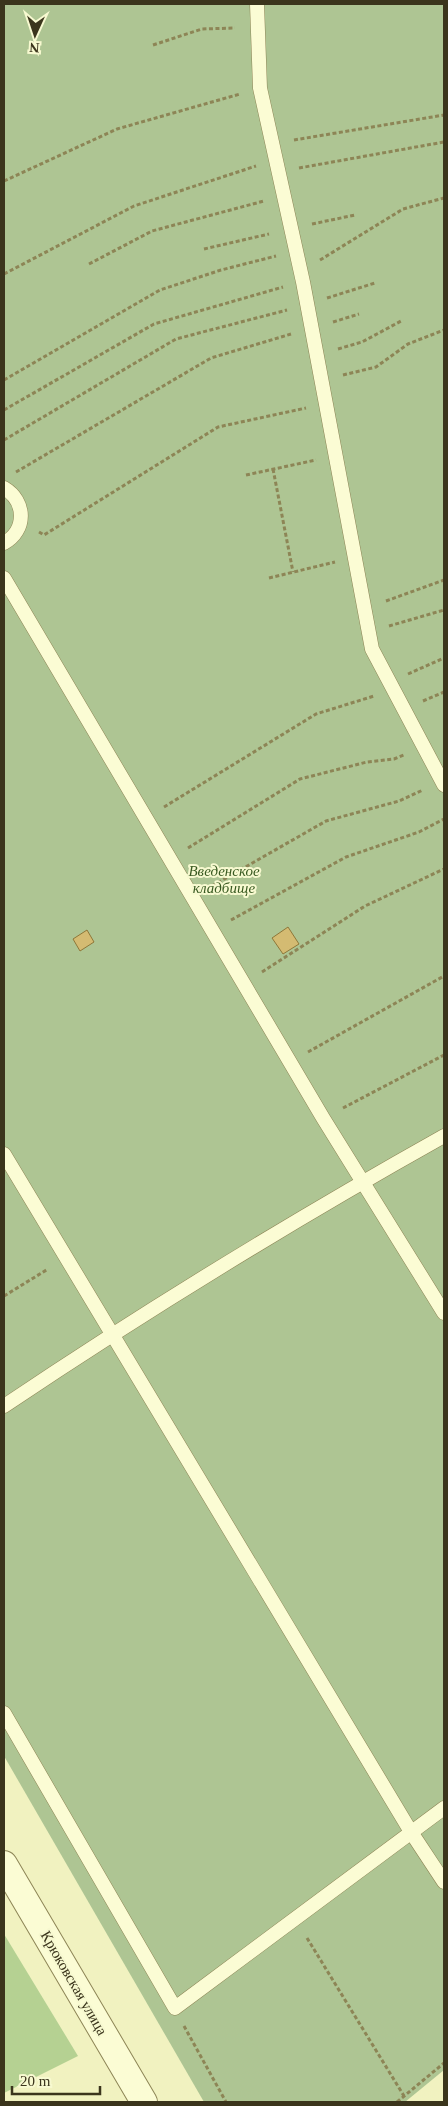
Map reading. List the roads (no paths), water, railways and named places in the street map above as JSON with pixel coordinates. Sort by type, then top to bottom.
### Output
[{"type":"street","name":"Крюковская улица","points":[[4,1864],[144,2102]]},
{"type":"lane","points":[[257,4],[260,88],[302,277],[372,649],[443,783]]},
{"type":"lane","points":[[4,488],[18,502],[21,519],[14,536],[4,543]]},
{"type":"lane","points":[[4,578],[290,1063],[444,1313]]},
{"type":"lane","points":[[4,1406],[110,1334],[362,1182],[444,1136]]},
{"type":"lane","points":[[4,1154],[110,1334],[411,1832],[444,1882]]},
{"type":"lane","points":[[4,1713],[175,2008],[444,1808]]},
{"type":"park label","name":"Введенское кладбище","points":[[224,880]]}]
